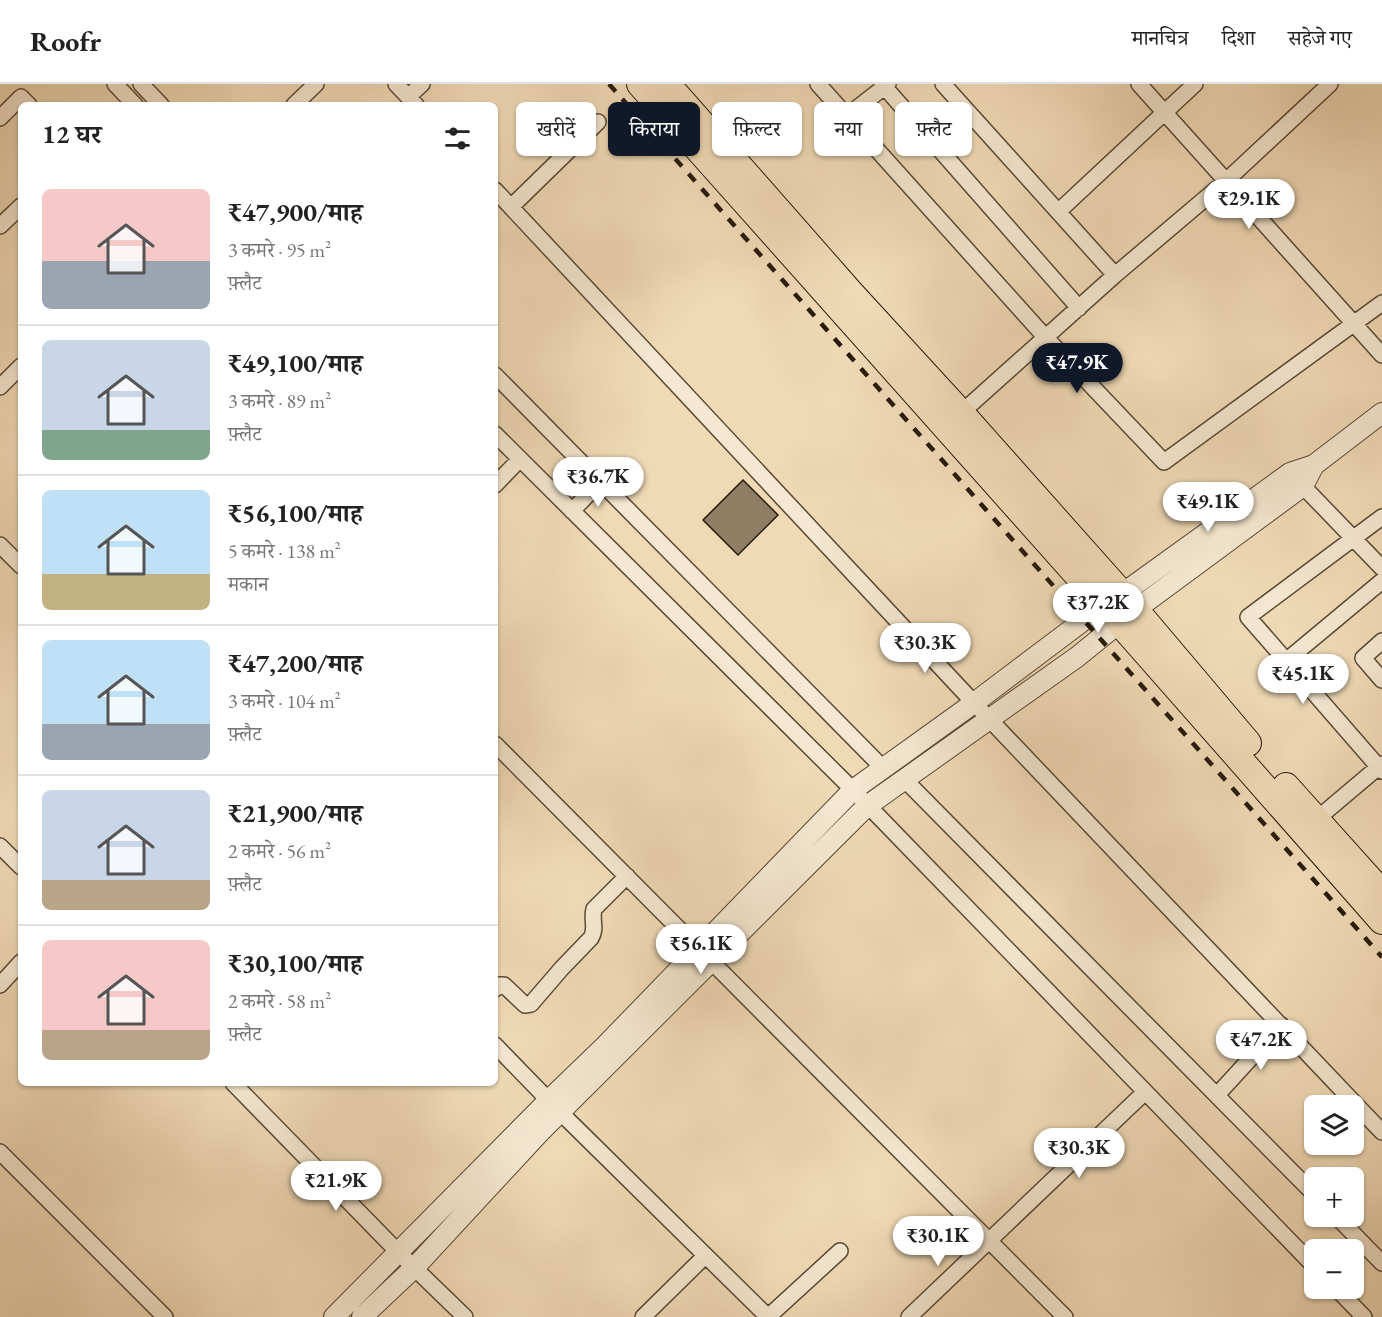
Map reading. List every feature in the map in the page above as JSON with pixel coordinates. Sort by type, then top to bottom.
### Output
[{"type":"highway","points":[[640,84],[818,270],[961,413],[1120,608]]},
{"type":"highway","points":[[667,84],[818,270],[1120,608],[1309,825],[1382,921]]},
{"type":"highway","points":[[1309,825],[1382,893]]},
{"type":"street","points":[[115,84],[132,102]]},
{"type":"street","points":[[141,84],[158,102]]},
{"type":"street","points":[[297,102],[316,84]]},
{"type":"street","points":[[396,84],[412,101],[422,84]]},
{"type":"street","points":[[818,84],[834,102]]},
{"type":"street","points":[[943,84],[1115,275]]},
{"type":"street","points":[[1139,84],[1382,355]]},
{"type":"street","points":[[1059,211],[1195,84]]},
{"type":"street","points":[[961,413],[1115,275],[1227,180],[1330,84]]},
{"type":"street","points":[[864,102],[885,85],[1079,308]]},
{"type":"street","points":[[0,118],[21,97],[26,102]]},
{"type":"street","points":[[511,207],[598,122]]},
{"type":"street","points":[[883,156],[1046,338],[1164,462],[1382,303]]},
{"type":"street","points":[[498,193],[974,703],[1382,1132]]},
{"type":"street","points":[[0,226],[18,209]]},
{"type":"street","points":[[0,387],[18,369]]},
{"type":"street","points":[[498,378],[883,768]]},
{"type":"street","points":[[706,955],[853,790],[974,703],[1120,608],[1382,413]]},
{"type":"street","points":[[498,437],[853,790],[1304,1256]]},
{"type":"street","points":[[498,482],[520,459]]},
{"type":"street","points":[[1296,479],[1382,568]]},
{"type":"street","points":[[572,511],[600,482]]},
{"type":"street","points":[[1309,825],[1381,767],[1248,617],[1382,517]]},
{"type":"street","points":[[0,545],[18,563]]},
{"type":"street","points":[[1286,661],[1382,581]]},
{"type":"street","points":[[334,1317],[398,1252],[555,1106],[604,1047],[867,806],[1077,657],[1120,608]]},
{"type":"street","points":[[1382,641],[1363,658],[1382,680]]},
{"type":"street","points":[[498,747],[1065,1317]]},
{"type":"street","points":[[905,780],[1304,1184]]},
{"type":"street","points":[[0,846],[18,864]]},
{"type":"street","points":[[498,986],[504,986],[525,1005],[531,1004],[591,938],[594,933],[592,914],[594,909],[627,876]]},
{"type":"street","points":[[0,985],[18,965]]},
{"type":"street","points":[[1216,1095],[1281,1025]]},
{"type":"street","points":[[498,1047],[768,1317],[840,1251]]},
{"type":"street","points":[[236,1086],[398,1252],[465,1317]]},
{"type":"street","points":[[909,1317],[1145,1092]]},
{"type":"street","points":[[362,1317],[415,1267],[540,1132],[555,1106]]},
{"type":"street","points":[[0,1152],[165,1317]]},
{"type":"street","points":[[1347,1227],[1382,1263]]},
{"type":"street","points":[[643,1317],[705,1256]]},
{"type":"street","points":[[1347,1299],[1364,1317]]},
{"type":"building","points":[[743,480],[778,515],[738,555],[703,520]]},
{"type":"railway","points":[[609,84],[1382,957]]}]
